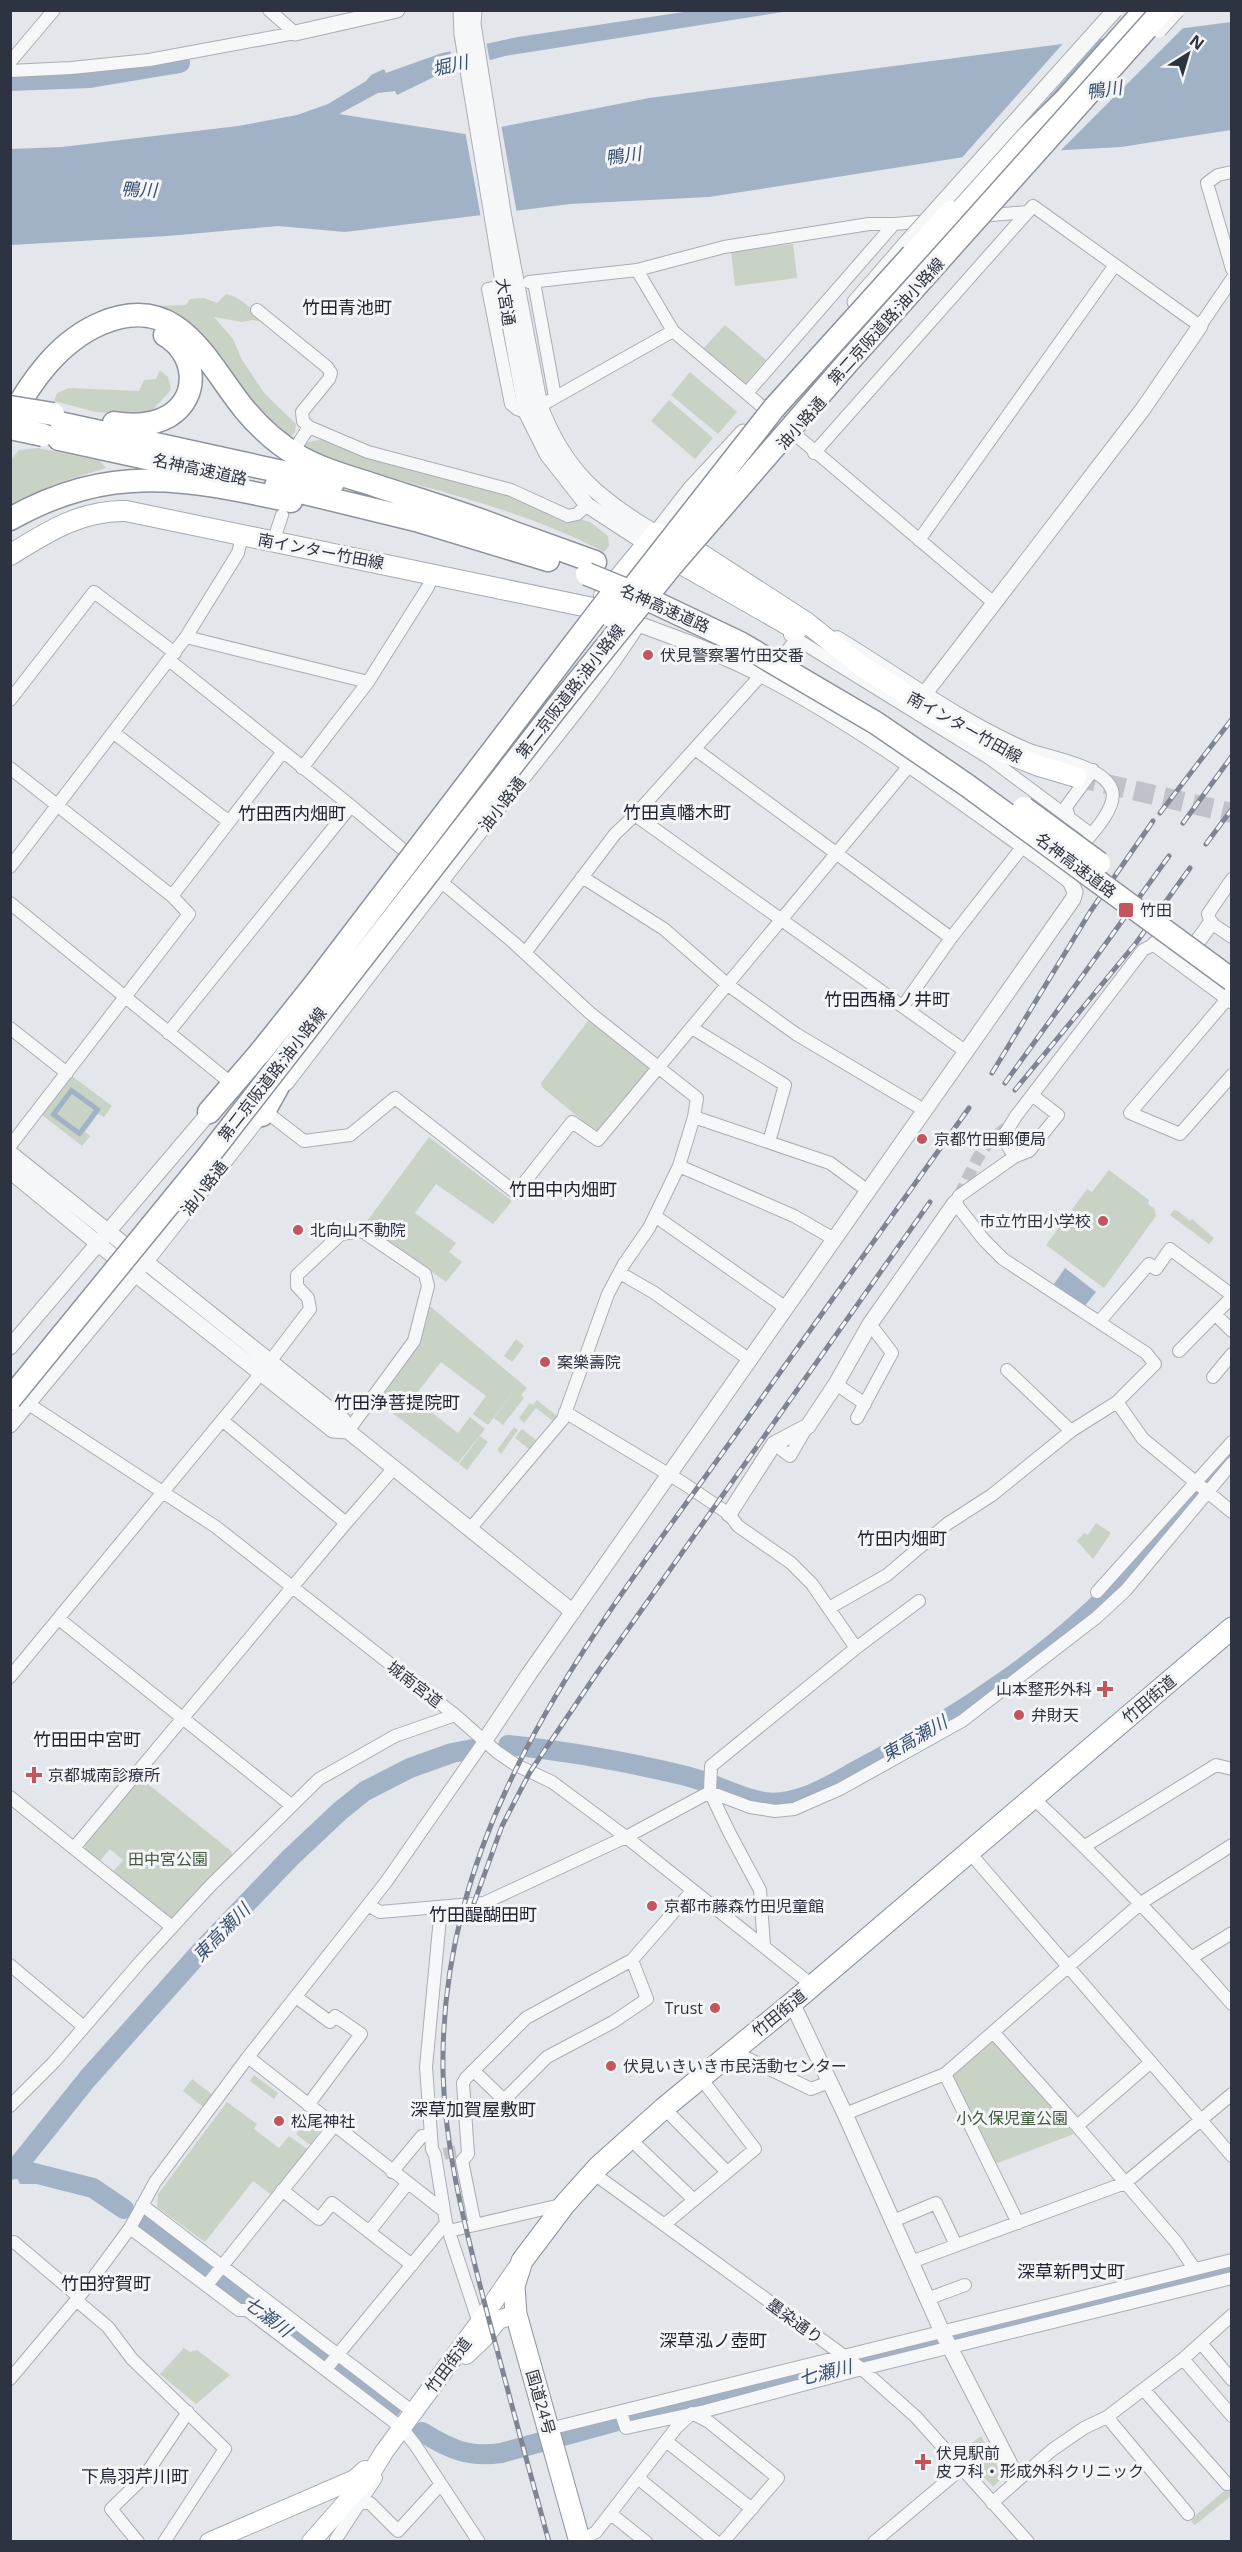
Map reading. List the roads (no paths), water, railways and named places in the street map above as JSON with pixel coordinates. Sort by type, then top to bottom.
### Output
[{"type":"highway","name":"第二京阪道路;油小路線","points":[[10,1378],[283,1036],[769,408],[951,212],[1127,10]]},
{"type":"highway","points":[[951,212],[1066,99],[1145,10]]},
{"type":"highway","name":"第二京阪道路;油小路線","points":[[19,1401],[628,617],[1163,10]]},
{"type":"highway","points":[[10,420],[46,365],[83,333],[95,326],[119,318],[155,318],[167,322],[188,335],[206,355],[257,424],[299,457],[333,472],[509,531]]},
{"type":"highway","points":[[10,407],[49,423],[149,424],[176,411],[188,396],[191,377],[187,358],[176,342],[147,328],[126,329],[103,336],[75,353],[51,375],[33,400],[10,443]]},
{"type":"highway","points":[[209,1112],[314,985],[642,556],[704,480],[769,408]]},
{"type":"highway","name":"名神高速道路","points":[[10,413],[467,535],[544,559],[591,568],[649,584],[748,630],[885,710],[995,786],[1232,961]]},
{"type":"highway","name":"名神高速道路","points":[[10,428],[49,423],[340,485],[509,531],[591,568],[641,596],[740,643],[867,717],[968,786],[1230,993]]},
{"type":"highway","points":[[263,1113],[287,1070],[555,724],[744,502],[793,430]]},
{"type":"highway","points":[[10,519],[51,498],[92,485],[136,480],[184,482],[248,492],[544,559]]},
{"type":"highway","name":"竹田街道","points":[[522,2261],[565,2204],[593,2172],[629,2138],[792,2003],[1232,1628]]},
{"type":"highway","name":"国道24号","points":[[522,2261],[514,2286],[516,2314],[580,2541]]},
{"type":"main road","name":"南インター竹田線","points":[[10,555],[47,532],[85,516],[110,511],[147,515],[593,608],[638,624]]},
{"type":"main road","name":"南インター竹田線","points":[[651,538],[686,556],[801,631],[1001,751],[1039,766],[1084,774]]},
{"type":"main road","points":[[593,608],[651,538]]},
{"type":"main road","name":"南インター竹田線","points":[[686,556],[768,615],[840,657],[860,665]]},
{"type":"main road","name":"油小路通","points":[[638,624],[668,578],[686,556]]},
{"type":"main road","name":"竹田街道","points":[[316,2534],[354,2502],[384,2452],[522,2261]]},
{"type":"main road","points":[[444,2372],[483,2339],[498,2320],[516,2314]]},
{"type":"main road","name":"竹田街道","points":[[209,2541],[355,2479],[384,2452]]},
{"type":"main road","points":[[330,2489],[340,2490],[354,2502]]},
{"type":"street","points":[[10,62],[54,10]]},
{"type":"street","points":[[269,10],[295,33]]},
{"type":"street","points":[[10,71],[71,68],[149,60],[295,33],[397,10]]},
{"type":"street","name":"大宮通","points":[[461,10],[469,20],[504,249],[533,409],[547,454],[587,505],[651,538]]},
{"type":"street","points":[[651,538],[691,488],[769,408],[908,241],[1115,10]]},
{"type":"street","name":"油小路通","points":[[686,556],[793,430],[1177,10]]},
{"type":"street","points":[[1232,172],[1218,175],[1207,183],[1232,269]]},
{"type":"street","points":[[814,453],[1033,206],[1200,326]]},
{"type":"street","points":[[555,397],[531,282],[637,270],[724,247],[869,224],[894,224],[1028,212]]},
{"type":"street","points":[[747,393],[894,224]]},
{"type":"street","points":[[919,540],[1116,265]]},
{"type":"street","points":[[637,270],[673,331],[747,393],[769,408],[814,453],[994,603]]},
{"type":"street","points":[[926,692],[1143,409],[1232,279]]},
{"type":"street","points":[[494,288],[488,289],[511,404],[517,409],[533,409],[673,331]]},
{"type":"street","points":[[258,310],[327,367],[331,373],[329,379],[302,412],[303,421],[309,427],[368,452],[511,490],[568,516],[577,514],[587,505]]},
{"type":"street","name":"大宮通","points":[[533,409],[591,489],[630,517],[651,538]]},
{"type":"street","points":[[298,444],[309,427]]},
{"type":"street","points":[[273,542],[282,515]]},
{"type":"street","points":[[10,867],[186,637],[238,553],[242,536]]},
{"type":"street","points":[[302,768],[368,682],[428,587],[433,573]]},
{"type":"street","points":[[10,700],[94,592],[172,656],[282,753],[351,806],[525,953],[590,1013],[697,1098],[694,1117],[679,1166],[655,1216],[620,1273],[605,1303],[563,1419],[470,1529]]},
{"type":"street","points":[[10,1347],[232,1084],[593,608]]},
{"type":"street","points":[[768,615],[801,631],[989,758],[1091,834]]},
{"type":"street","points":[[10,2379],[77,2299],[130,2228],[155,2182],[248,2057],[368,1905],[1073,899],[1075,892],[1070,881],[868,738],[761,675],[721,656],[638,624]]},
{"type":"street","name":"油小路通","points":[[10,1425],[19,1401],[146,1261],[440,882],[584,702],[638,624]]},
{"type":"street","points":[[525,953],[615,834],[635,815],[761,675],[772,671],[801,631]]},
{"type":"street","points":[[801,631],[842,640],[971,720],[1015,743],[1107,782],[1113,797],[1112,806],[1059,873]]},
{"type":"street","points":[[186,637],[368,682]]},
{"type":"street","points":[[114,733],[228,821]]},
{"type":"street","points":[[695,749],[951,938]]},
{"type":"street","points":[[172,896],[282,753]]},
{"type":"street","points":[[263,1113],[304,1141],[350,1135],[394,1098],[516,1193],[572,1122],[598,1140],[909,766]]},
{"type":"street","points":[[10,768],[172,896],[189,914],[10,1146]]},
{"type":"street","points":[[1068,818],[1066,807],[1084,774]]},
{"type":"street","points":[[168,1033],[351,806]]},
{"type":"street","points":[[635,815],[965,1051]]},
{"type":"street","points":[[903,1006],[951,938],[1023,846]]},
{"type":"street","points":[[582,877],[664,929],[728,985],[796,1034],[924,1110]]},
{"type":"street","points":[[1232,879],[1208,914],[1211,923],[1232,937]]},
{"type":"street","points":[[10,903],[232,1084]]},
{"type":"street","points":[[1182,963],[1211,923]]},
{"type":"street","points":[[1014,1157],[1003,1137],[1016,1116],[1143,950],[1155,944],[1230,993],[1130,1113],[1180,1134],[1232,1075]]},
{"type":"street","points":[[10,1028],[67,1073]]},
{"type":"street","points":[[692,1028],[785,1085],[768,1142]]},
{"type":"street","points":[[729,1514],[774,1444],[808,1426],[836,1384],[870,1324],[957,1200],[1014,1157],[1029,1151],[1058,1115],[1032,1095]]},
{"type":"street","points":[[694,1117],[830,1163],[868,1191]]},
{"type":"street","points":[[10,1153],[146,1261],[266,1366]]},
{"type":"street","points":[[679,1166],[794,1216],[834,1239]]},
{"type":"street","points":[[10,1171],[135,1274],[343,1420],[348,1431],[573,1612]]},
{"type":"street","points":[[829,1608],[887,1575],[947,1524],[992,1495],[1071,1431],[1117,1402],[1155,1364],[1146,1353],[1003,1259],[984,1240],[957,1200]]},
{"type":"street","points":[[655,1216],[786,1308]]},
{"type":"street","points":[[10,1677],[222,1420],[310,1309],[308,1298],[297,1286],[297,1275],[341,1234],[362,1231],[424,1274],[428,1286],[414,1341],[348,1431]]},
{"type":"street","points":[[1099,1322],[1149,1264],[1156,1269],[1170,1249],[1230,1299],[1179,1351]]},
{"type":"street","points":[[620,1273],[653,1292],[750,1360]]},
{"type":"street","points":[[1215,1314],[1232,1331]]},
{"type":"street","points":[[857,1418],[892,1353],[870,1324]]},
{"type":"street","points":[[1213,1377],[1232,1354]]},
{"type":"street","points":[[1007,1370],[1071,1431]]},
{"type":"street","points":[[836,1384],[865,1404]]},
{"type":"street","name":"城南宮道","points":[[10,1392],[19,1401],[216,1527],[516,1765],[552,1782],[626,1837],[813,1985]]},
{"type":"street","points":[[1117,1402],[1143,1439],[1232,1512]]},
{"type":"street","points":[[566,1412],[729,1514],[738,1526],[791,1563],[812,1584],[856,1648]]},
{"type":"street","points":[[222,1420],[346,1523]]},
{"type":"street","points":[[710,1791],[750,1807],[776,1811],[794,1809],[840,1789],[962,1721],[1097,1617],[1126,1590],[1232,1442]]},
{"type":"street","points":[[1097,1593],[1200,1487],[1232,1463]]},
{"type":"street","points":[[74,1848],[394,1468]]},
{"type":"street","points":[[764,1946],[760,1890],[710,1791],[711,1766],[856,1648],[919,1601]]},
{"type":"street","points":[[59,1619],[291,1804]]},
{"type":"street","points":[[10,2106],[36,2082],[172,1927],[291,1804],[319,1779],[395,1736],[455,1716]]},
{"type":"street","points":[[1086,1846],[1216,1765],[1232,1769]]},
{"type":"street","points":[[368,1905],[380,1912],[484,1903],[626,1837],[710,1791]]},
{"type":"street","points":[[10,1797],[172,1927]]},
{"type":"street","points":[[1033,1798],[1086,1846],[1232,2004]]},
{"type":"street","points":[[845,2114],[945,2074],[1141,1903],[1232,1845]]},
{"type":"street","points":[[969,1852],[1232,2156]]},
{"type":"street","points":[[475,2225],[462,2161],[468,2154],[463,2147],[463,2083],[526,2018],[632,1960],[692,1891]]},
{"type":"street","points":[[441,1907],[426,2067],[432,2149],[439,2155],[446,2222],[479,2323]]},
{"type":"street","points":[[1191,1958],[1232,1933]]},
{"type":"street","points":[[474,2071],[504,2100],[547,2057],[613,2022],[647,1999],[632,1960]]},
{"type":"street","points":[[10,1965],[84,2027]]},
{"type":"street","points":[[296,1997],[330,2022],[335,2016],[361,2034],[308,2105]]},
{"type":"street","points":[[792,2003],[845,2114],[946,2341],[1017,2478]]},
{"type":"street","points":[[993,2032],[1176,2242],[1194,2268]]},
{"type":"street","points":[[732,2051],[811,2089],[829,2082]]},
{"type":"street","points":[[248,2057],[407,2184],[446,2222],[475,2225],[565,2204]]},
{"type":"street","points":[[1077,2126],[1151,2062]]},
{"type":"street","points":[[945,2074],[1018,2223]]},
{"type":"street","points":[[664,2224],[755,2149],[700,2078]]},
{"type":"street","points":[[911,2262],[1125,2183],[1232,2094]]},
{"type":"street","points":[[664,2108],[727,2172]]},
{"type":"street","points":[[214,2276],[334,2126]]},
{"type":"street","points":[[392,2172],[422,2136],[431,2134]]},
{"type":"street","points":[[629,2138],[693,2199]]},
{"type":"street","name":"墨染通り","points":[[593,2172],[860,2368],[916,2416],[961,2469],[1028,2541]]},
{"type":"street","points":[[369,2232],[407,2184]]},
{"type":"street","points":[[282,2190],[319,2219],[332,2204],[412,2265]]},
{"type":"street","points":[[893,2221],[936,2203],[956,2245]]},
{"type":"street","points":[[142,2205],[214,2276],[239,2310],[253,2303]]},
{"type":"street","points":[[332,2362],[446,2222]]},
{"type":"street","points":[[130,2228],[214,2276],[332,2362],[413,2412]]},
{"type":"street","points":[[14,2242],[108,2327],[132,2359],[225,2449],[164,2541]]},
{"type":"street","points":[[622,2418],[626,2428],[692,2414],[860,2368],[1194,2268],[1232,2260]]},
{"type":"street","points":[[550,2435],[846,2358],[946,2341],[1232,2278]]},
{"type":"street","points":[[927,2299],[965,2285]]},
{"type":"street","points":[[253,2303],[332,2362],[402,2428],[479,2541]]},
{"type":"street","points":[[992,2503],[1017,2478],[1052,2450],[1084,2428],[1107,2417],[1184,2359],[1232,2315]]},
{"type":"street","points":[[1201,2343],[1232,2380]]},
{"type":"street","points":[[1184,2359],[1232,2415]]},
{"type":"street","points":[[1143,2390],[1227,2484]]},
{"type":"street","points":[[138,2541],[111,2508],[144,2477],[188,2412]]},
{"type":"street","points":[[580,2541],[596,2532],[666,2441],[692,2414]]},
{"type":"street","points":[[692,2414],[709,2422],[778,2478],[723,2541]]},
{"type":"street","points":[[1107,2417],[1188,2514]]},
{"type":"street","points":[[666,2441],[752,2509]]},
{"type":"street","points":[[874,2541],[961,2469]]},
{"type":"street","points":[[638,2478],[716,2541]]},
{"type":"street","points":[[316,2534],[337,2540],[354,2502],[370,2503],[398,2531],[440,2485]]},
{"type":"street","points":[[611,2514],[646,2541]]},
{"type":"water","points":[[690,11],[789,11],[505,56],[440,74],[397,95],[395,91],[378,93],[339,114],[465,134],[649,98],[1231,22],[1231,130],[1121,147],[977,155],[709,197],[570,204],[345,232],[278,226],[168,236],[11,245],[11,149],[62,147],[238,126],[297,115],[328,104],[366,81],[371,75],[384,69],[386,73],[442,53],[518,37]]},
{"type":"water","points":[[71,1087],[101,1109],[80,1137],[50,1115]],"holes":[[[72,1094],[94,1110],[79,1130],[57,1114]]]},
{"type":"water","points":[[1065,1268],[1096,1292],[1084,1307],[1054,1284]]},
{"type":"water","points":[[27,2145],[32,2145],[35,2149],[28,2167],[43,2169],[43,2184],[20,2184],[16,2176],[11,2173],[11,2165]]},
{"type":"waterway","points":[[10,81],[90,78],[180,63]]},
{"type":"waterway","name":"東高瀬川","points":[[508,1745],[575,1754],[664,1771],[696,1779],[764,1802],[777,1803],[804,1797],[829,1786],[936,1726],[1006,1680],[1040,1654],[1103,1600],[1131,1571],[1205,1482],[1232,1454]]},
{"type":"waterway","name":"東高瀬川","points":[[10,2170],[15,2169],[88,2078],[202,1950],[290,1858],[340,1811],[365,1791],[410,1768],[452,1753],[473,1749]]},
{"type":"waterway","name":"七瀬川","points":[[18,2169],[93,2188],[124,2209]]},
{"type":"waterway","name":"七瀬川","points":[[144,2224],[391,2408]]},
{"type":"waterway","name":"七瀬川","points":[[422,2432],[460,2451],[479,2454],[501,2453],[628,2418],[749,2391],[811,2374],[827,2373],[835,2368],[1232,2270]]},
{"type":"tunnel","points":[[1076,777],[1232,813]]},
{"type":"tunnel","points":[[959,1196],[977,1159],[989,1142],[1007,1127]]},
{"type":"tunnel","points":[[444,2154],[458,2151]]},
{"type":"railway","points":[[1160,813],[1232,719]]},
{"type":"railway","points":[[1183,823],[1232,756]]},
{"type":"railway","points":[[1206,844],[1232,809]]},
{"type":"railway","points":[[992,1073],[1090,912],[1153,821]]},
{"type":"railway","points":[[1005,1083],[1169,856]]},
{"type":"railway","points":[[1015,1090],[1136,943],[1190,868]]},
{"type":"railway","points":[[549,2542],[470,2245],[457,2188],[448,2131],[443,2072],[448,1982],[466,1897],[495,1816],[532,1739],[575,1664],[623,1591],[969,1108]]},
{"type":"railway","points":[[474,1903],[502,1826],[530,1772],[597,1673],[930,1202]]},
{"type":"place","name":"伏見警察署竹田交番","points":[[648,655]]},
{"type":"place","name":"竹田","points":[[1126,910]]},
{"type":"place","name":"京都竹田郵便局","points":[[922,1139]]},
{"type":"place","name":"市立竹田小学校","points":[[1103,1221]]},
{"type":"place","name":"北向山不動院","points":[[298,1230]]},
{"type":"place","name":"案樂壽院","points":[[545,1362]]},
{"type":"place","name":"山本整形外科","points":[[1105,1689]]},
{"type":"place","name":"弁財天","points":[[1019,1715]]},
{"type":"place","name":"京都城南診療所","points":[[34,1775]]},
{"type":"place","name":"京都市藤森竹田児童館","points":[[652,1906]]},
{"type":"place","name":"Trust","points":[[715,2008]]},
{"type":"place","name":"伏見いきいき市民活動センター","points":[[611,2066]]},
{"type":"place","name":"松尾神社","points":[[279,2121]]},
{"type":"place","name":"伏見駅前 皮フ科・形成外科クリニック","points":[[923,2462]]},
{"type":"district","name":"竹田青池町","points":[[347,307]]},
{"type":"district","name":"竹田真幡木町","points":[[677,812]]},
{"type":"district","name":"竹田西内畑町","points":[[292,813]]},
{"type":"district","name":"竹田西桶ノ井町","points":[[887,999]]},
{"type":"district","name":"竹田中内畑町","points":[[563,1189]]},
{"type":"district","name":"竹田浄菩提院町","points":[[397,1402]]},
{"type":"district","name":"竹田内畑町","points":[[902,1538]]},
{"type":"district","name":"竹田田中宮町","points":[[87,1739]]},
{"type":"district","name":"竹田醍醐田町","points":[[483,1914]]},
{"type":"district","name":"深草加賀屋敷町","points":[[473,2109]]},
{"type":"district","name":"深草新門丈町","points":[[1071,2271]]},
{"type":"district","name":"竹田狩賀町","points":[[106,2283]]},
{"type":"district","name":"深草泓ノ壺町","points":[[713,2340]]},
{"type":"district","name":"下鳥羽芹川町","points":[[135,2476]]},
{"type":"water label","name":"堀川","points":[[450,65]]},
{"type":"water label","name":"鴨川","points":[[1104,89]]},
{"type":"water label","name":"鴨川","points":[[623,155]]},
{"type":"water label","name":"鴨川","points":[[139,189]]},
{"type":"park label","name":"田中宮公園","points":[[168,1859]]},
{"type":"park label","name":"小久保児童公園","points":[[1012,2118]]}]
